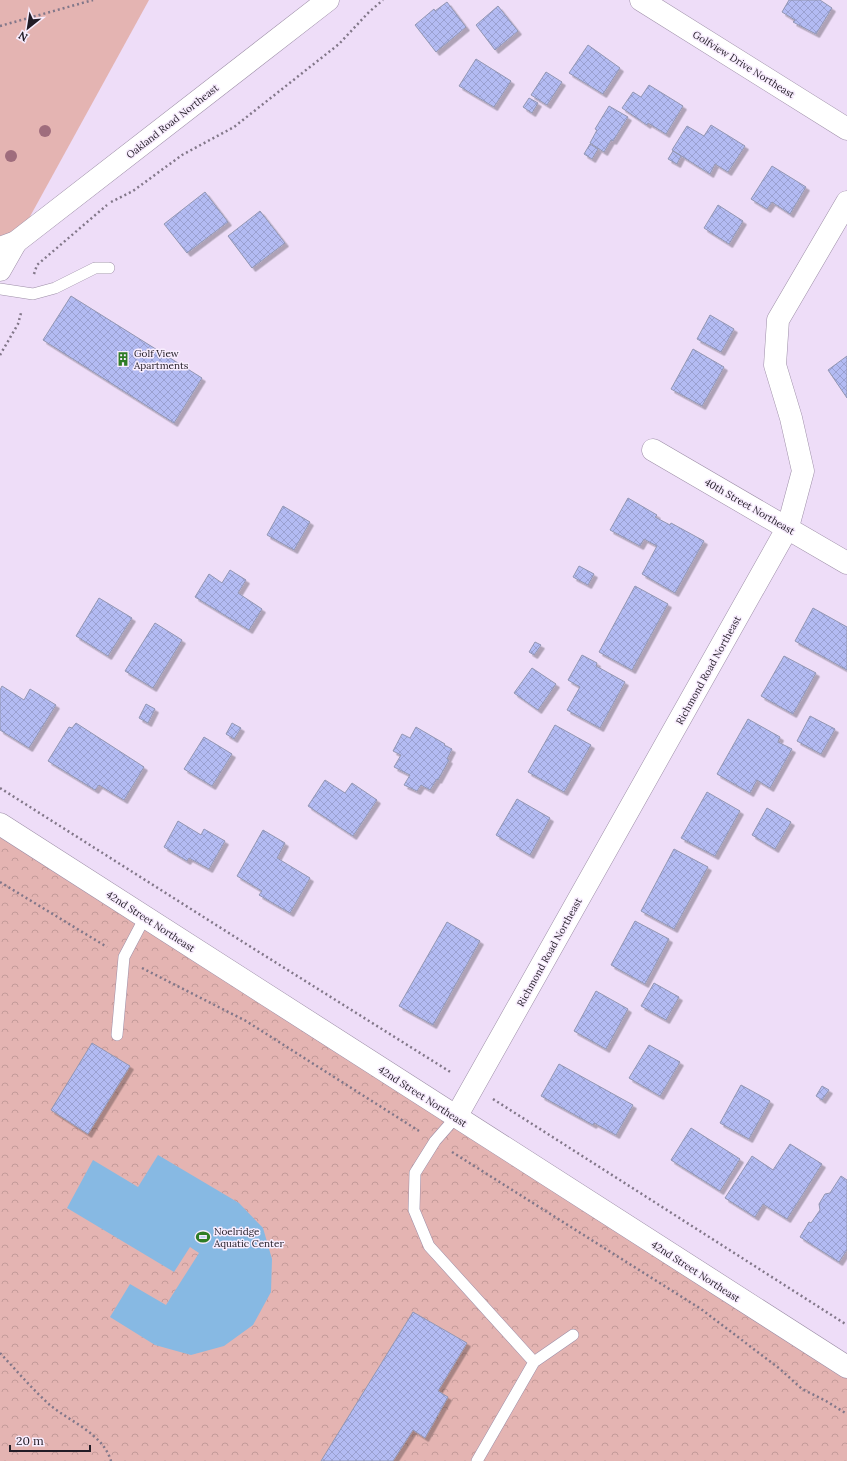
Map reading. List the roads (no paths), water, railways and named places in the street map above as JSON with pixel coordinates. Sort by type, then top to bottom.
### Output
[{"type":"street","name":"Oakland Road Northeast","points":[[8,245],[328,0]]},
{"type":"street","name":"Golfview Drive Northeast","points":[[641,0],[847,129]]},
{"type":"street","name":"Richmond Road Northeast","points":[[456,1117],[788,527],[803,471],[791,418],[776,365],[778,320],[847,202]]},
{"type":"street","points":[[0,270],[8,245]]},
{"type":"street","name":"40th Street Northeast","points":[[652,450],[788,527],[847,563]]},
{"type":"street","name":"42nd Street Northeast","points":[[0,824],[847,1367]]},
{"type":"lane","points":[[0,289],[33,294],[55,288],[95,268],[109,268]]},
{"type":"lane","points":[[117,1034],[124,957],[145,917]]},
{"type":"lane","points":[[456,1117],[435,1141],[415,1173],[414,1210],[429,1246],[534,1362]]},
{"type":"lane","points":[[477,1461],[534,1362],[573,1335]]},
{"type":"water","points":[[158,1155],[239,1203],[263,1228],[272,1259],[271,1292],[253,1325],[224,1346],[191,1355],[155,1345],[110,1317],[130,1284],[166,1305],[199,1253],[190,1247],[174,1272],[67,1208],[93,1160],[138,1187]]},
{"type":"place","name":"Golf View Apartments","points":[[123,359]]},
{"type":"place","name":"Noelridge Aquatic Center","points":[[203,1237]]}]
